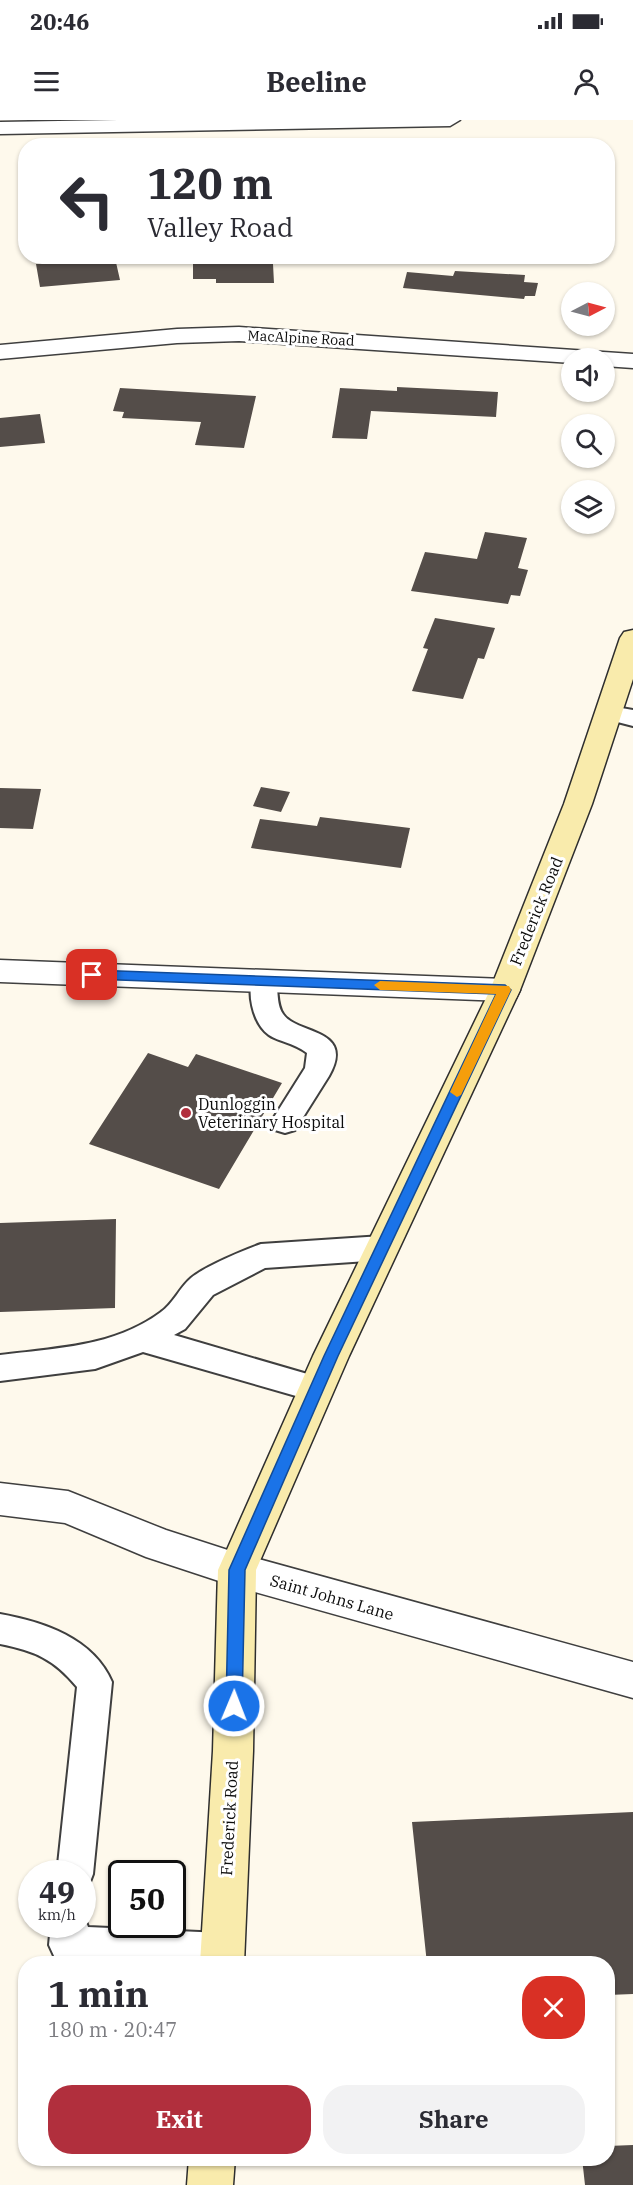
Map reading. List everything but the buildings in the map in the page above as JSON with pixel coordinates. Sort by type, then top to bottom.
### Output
[{"type":"main road","name":"Frederick Road","points":[[222,1956],[233,1751],[237,1570],[382,1248],[505,990],[578,804],[621,716],[633,638]]},
{"type":"main road","points":[[210,2185],[211,2166]]},
{"type":"street","points":[[0,128],[450,120]]},
{"type":"street","name":"MacAlpine Road","points":[[0,352],[177,336],[238,334],[561,356]]},
{"type":"street","name":"MacAlpine Road","points":[[615,360],[633,361]]},
{"type":"street","points":[[0,972],[505,990]]},
{"type":"street","name":"Saint Johns Lane","points":[[0,1499],[68,1507],[159,1545],[237,1570],[633,1680]]},
{"type":"lane","points":[[264,981],[267,1013],[278,1028],[304,1036],[321,1049],[319,1069],[285,1122]]},
{"type":"lane","points":[[0,1368],[95,1356],[143,1340],[174,1320],[202,1286],[261,1256],[382,1248]]},
{"type":"lane","points":[[143,1340],[317,1389]]},
{"type":"lane","points":[[0,1629],[27,1634],[72,1655],[95,1682],[76,1860]]},
{"type":"lane","points":[[69,1938],[68,1945],[198,1956]]},
{"type":"slow traffic","points":[[380,985],[505,990],[457,1092]]},
{"type":"place","name":"Dunloggin Veterinary Hospital","points":[[186,1113]]},
{"type":"route","points":[[92,975],[505,990],[331,1356],[237,1570],[234,1706]]}]
